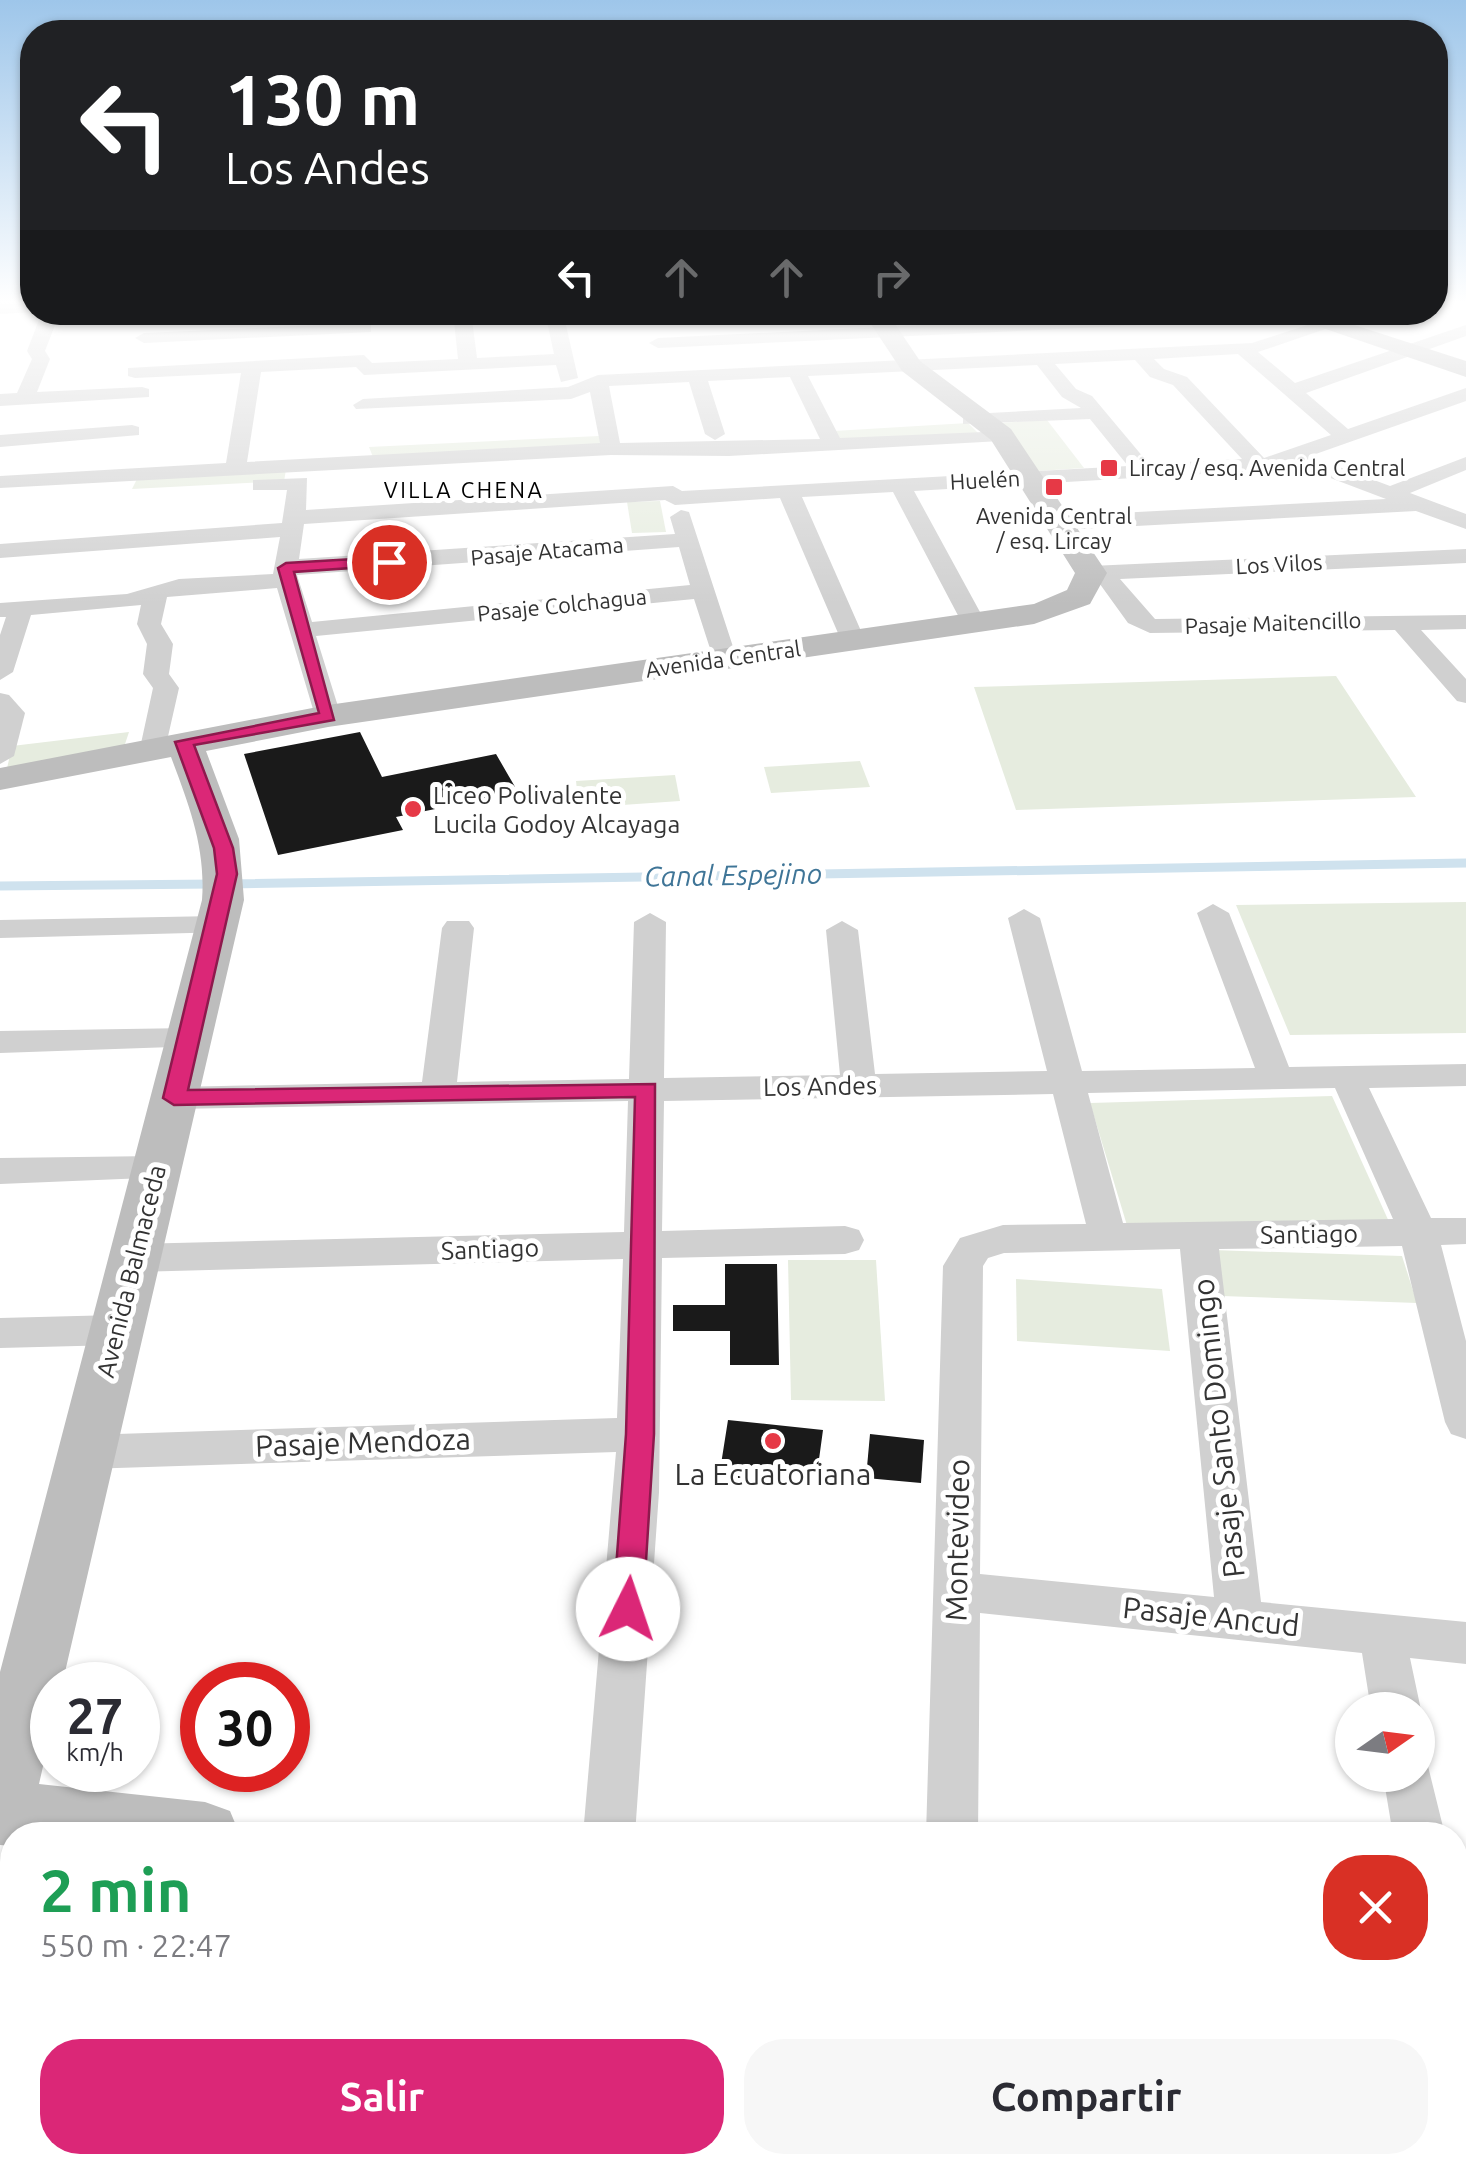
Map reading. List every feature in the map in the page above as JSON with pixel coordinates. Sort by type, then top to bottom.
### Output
[{"type":"street","points":[[118,484],[140,401]]},
{"type":"street","points":[[235,470],[246,401]]},
{"type":"street","points":[[363,401],[363,434]]},
{"type":"street","points":[[0,500],[235,470],[363,434],[528,401]]},
{"type":"street","points":[[602,401],[609,440]]},
{"type":"street","points":[[705,401],[715,434]]},
{"type":"street","points":[[811,401],[828,436]]},
{"type":"street","points":[[957,401],[991,427],[1098,573]]},
{"type":"street","points":[[1086,401],[1143,471]]},
{"type":"street","points":[[1199,401],[1258,464]]},
{"type":"street","points":[[1305,401],[1347,438]]},
{"type":"street","name":"Huelén","points":[[0,551],[674,495],[788,492],[1258,464],[1294,457],[1446,401]]},
{"type":"street","points":[[609,440],[661,450],[991,427],[1095,413]]},
{"type":"street","points":[[0,442],[132,431]]},
{"type":"street","points":[[363,434],[609,440],[715,434],[828,436]]},
{"type":"street","points":[[661,450],[724,659]]},
{"type":"street","points":[[1294,457],[1466,522]]},
{"type":"street","points":[[1390,494],[1466,463]]},
{"type":"street","points":[[0,482],[299,483],[286,574],[328,716]]},
{"type":"street","points":[[900,485],[974,623]]},
{"type":"street","points":[[788,492],[853,640]]},
{"type":"street","points":[[1061,523],[1419,504]]},
{"type":"street","name":"Pasaje Atacama","points":[[11,609],[129,601],[156,590],[286,574],[688,540]]},
{"type":"street","name":"Los Vilos","points":[[1098,573],[1466,556]]},
{"type":"street","name":"Avenida Central","points":[[0,779],[328,716],[974,623],[1063,606],[1086,591],[1098,573]]},
{"type":"street","name":"Pasaje Maitencillo","points":[[1098,573],[1137,618],[1150,626],[1376,620],[1404,626],[1466,622]]},
{"type":"street","points":[[156,590],[149,624],[159,640],[156,670],[166,688],[169,745]]},
{"type":"street","name":"Pasaje Colchagua","points":[[302,630],[703,591]]},
{"type":"street","points":[[0,672],[11,609]]},
{"type":"street","points":[[1404,626],[1464,691]]},
{"type":"street","points":[[0,756],[12,713],[3,705]]},
{"type":"street","name":"Avenida Balmaceda","points":[[0,1804],[222,899],[224,848],[169,745]]},
{"type":"street","points":[[0,929],[222,899]]},
{"type":"street","points":[[1212,913],[1276,1078]]},
{"type":"street","points":[[1024,918],[1108,1237]]},
{"type":"street","points":[[610,1822],[640,1434],[650,922]]},
{"type":"street","points":[[438,1093],[458,928]]},
{"type":"street","points":[[842,930],[859,1086]]},
{"type":"street","points":[[0,1042],[189,1039]]},
{"type":"street","name":"Los Andes","points":[[174,1098],[1466,1075]]},
{"type":"street","points":[[1347,1077],[1418,1232],[1466,1422]]},
{"type":"street","points":[[0,1171],[157,1168]]},
{"type":"street","name":"Santiago","points":[[974,1248],[1004,1239],[1466,1231]]},
{"type":"street","name":"Pasaje Santo Domingo","points":[[1198,1236],[1240,1620]]},
{"type":"street","name":"Santiago","points":[[134,1258],[845,1240]]},
{"type":"street","name":"Montevideo","points":[[952,1822],[964,1266],[974,1248]]},
{"type":"street","points":[[0,1333],[116,1330]]},
{"type":"street","name":"Pasaje Mendoza","points":[[86,1452],[640,1434]]},
{"type":"street","name":"Pasaje Ancud","points":[[956,1590],[1466,1643]]},
{"type":"street","points":[[1382,1634],[1393,1692]]},
{"type":"street","points":[[1411,1792],[1417,1822]]},
{"type":"street","points":[[0,1812],[89,1822]]},
{"type":"shaded area","points":[[1047,420],[1084,468],[1038,471],[998,423]]},
{"type":"shaded area","points":[[968,423],[978,433],[840,441],[834,431]]},
{"type":"shaded area","points":[[599,436],[604,442],[599,446],[373,457],[369,447]]},
{"type":"shaded area","points":[[286,470],[284,481],[132,489],[137,479]]},
{"type":"shaded area","points":[[660,501],[666,532],[632,533],[627,502]]},
{"type":"shaded area","points":[[1336,676],[1416,797],[1016,810],[974,687]]},
{"type":"shaded area","points":[[129,732],[124,747],[6,773],[12,746]]},
{"type":"shaded area","points":[[860,761],[870,787],[771,793],[764,767]]},
{"type":"shaded area","points":[[675,775],[680,801],[579,808],[576,781]]},
{"type":"shaded area","points":[[1466,902],[1466,1033],[1290,1035],[1236,905]]},
{"type":"shaded area","points":[[1332,1096],[1390,1224],[1129,1232],[1090,1103]]},
{"type":"shaded area","points":[[1212,1250],[1402,1256],[1417,1303],[1222,1296]]},
{"type":"shaded area","points":[[788,1260],[876,1260],[885,1401],[791,1400]]},
{"type":"shaded area","points":[[1016,1279],[1162,1289],[1170,1351],[1017,1341]]},
{"type":"building","points":[[360,732],[382,777],[496,754],[518,792],[396,817],[403,830],[278,855],[244,754]]},
{"type":"building","points":[[725,1264],[777,1264],[779,1365],[730,1365],[730,1331],[673,1331],[673,1305],[725,1305]]},
{"type":"building","name":"La Ecuatoriana","points":[[728,1420],[823,1430],[817,1474],[773,1470],[771,1482],[719,1477]]},
{"type":"building","points":[[870,1434],[924,1440],[921,1483],[866,1478]]},
{"type":"waterway","name":"Canal Espejino","points":[[231,884],[1466,863]]},
{"type":"waterway","name":"Canal Espejino","points":[[0,886],[214,884]]},
{"type":"place","name":"Lircay / esq. Avenida Central","points":[[1109,468]]},
{"type":"place","name":"Avenida Central / esq. Lircay","points":[[1054,487]]},
{"type":"place","name":"Liceo Polivalente Lucila Godoy Alcayaga","points":[[413,809]]},
{"type":"place","name":"La Ecuatoriana","points":[[773,1441]]},
{"type":"district","name":"VILLA CHENA","points":[[464,490]]},
{"type":"route","points":[[389,562],[286,568],[286,580],[328,716],[184,742],[224,848],[227,874],[174,1098],[647,1089],[640,1434],[628,1609]]}]
